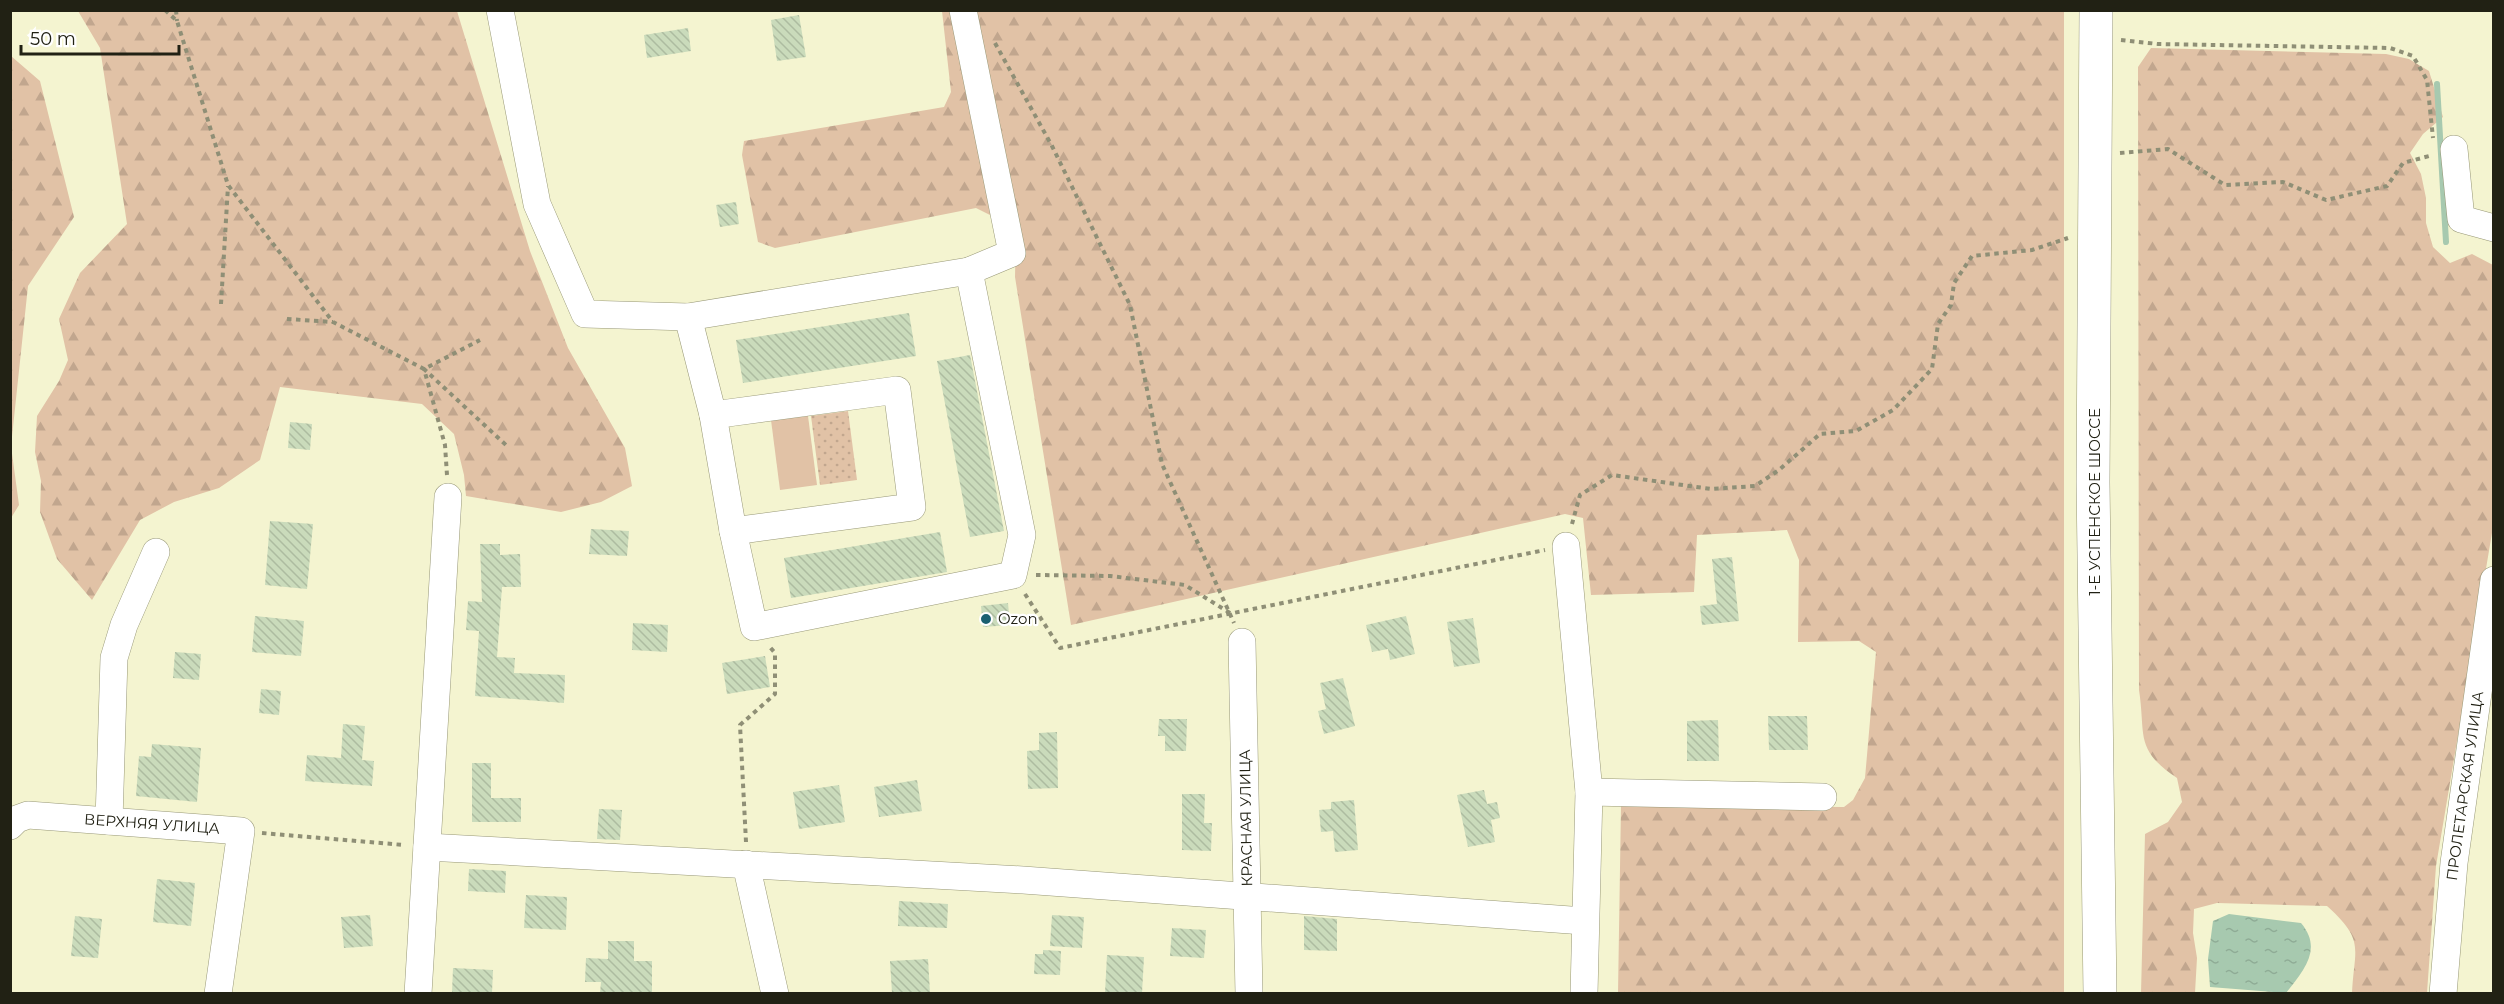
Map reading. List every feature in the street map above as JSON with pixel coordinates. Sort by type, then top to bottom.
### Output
[{"type":"main road","name":"1-Е УСПЕНСКОЕ ШОССЕ","points":[[2096,24],[2097,236],[2093,482],[2100,993]]},
{"type":"street","points":[[500,10],[537,204],[585,314],[688,317],[969,271],[1012,253],[963,10]]},
{"type":"street","points":[[2442,152],[2461,219],[2493,228]]},
{"type":"street","points":[[688,317],[713,415],[733,531],[754,627],[1013,575],[1022,535],[969,271]]},
{"type":"street","points":[[713,415],[897,390],[912,507],[733,531]]},
{"type":"street","points":[[418,993],[448,497]]},
{"type":"street","points":[[1566,546],[1589,792],[1584,993]]},
{"type":"street","points":[[109,821],[114,658],[124,625],[156,552]]},
{"type":"street","name":"ПРОЛЕТАРСКАЯ УЛИЦА","points":[[2443,993],[2454,863],[2493,580]]},
{"type":"street","name":"КРАСНАЯ УЛИЦА","points":[[1242,642],[1249,993]]},
{"type":"street","points":[[1589,792],[1823,797]]},
{"type":"street","name":"ВЕРХНЯЯ УЛИЦА","points":[[10,826],[17,819],[27,815],[241,831],[218,993]]},
{"type":"street","points":[[427,847],[746,864],[1248,896],[1584,921]]},
{"type":"street","points":[[746,864],[775,993]]},
{"type":"path","points":[[165,10],[177,21]]},
{"type":"path","points":[[176,10],[177,21],[228,185],[333,322]]},
{"type":"path","points":[[2096,24],[2158,44],[2390,48],[2413,56],[2427,80],[2442,152],[2403,163],[2387,186],[2326,200],[2283,182],[2225,185],[2168,149],[2113,154]]},
{"type":"path","points":[[994,42],[1052,146],[1130,305],[1162,464],[1242,642]]},
{"type":"path","points":[[221,304],[228,185]]},
{"type":"path","points":[[1013,575],[1060,648],[1566,546],[1580,495],[1612,474],[1711,489],[1755,486],[1779,470],[1820,434],[1856,431],[1893,411],[1932,369],[1938,324],[1952,305],[1954,283],[1972,255],[2032,250],[2068,237],[2097,236]]},
{"type":"path","points":[[287,319],[333,322],[424,369],[507,446]]},
{"type":"path","points":[[424,369],[480,340]]},
{"type":"path","points":[[424,369],[445,445],[448,497]]},
{"type":"path","points":[[1013,575],[1110,576],[1185,585],[1230,614]]},
{"type":"path","points":[[746,864],[740,725],[776,694],[775,653],[754,627]]},
{"type":"path","points":[[241,831],[427,847]]},
{"type":"green space","points":[[78,11],[457,11],[530,251],[568,348],[625,448],[632,486],[601,502],[561,512],[466,496],[464,475],[454,434],[422,404],[280,387],[260,460],[219,488],[174,502],[140,520],[92,600],[57,559],[40,512],[41,481],[35,452],[37,416],[59,381],[68,360],[59,319],[80,273],[127,224],[100,48]]},
{"type":"green space","points":[[942,11],[2064,11],[2064,993],[1618,993],[1621,805],[1844,807],[1853,800],[1865,778],[1876,652],[1859,641],[1798,642],[1799,560],[1787,530],[1697,535],[1694,592],[1591,595],[1583,518],[1565,514],[1071,625],[1015,277],[1016,228],[976,208],[775,248],[758,242],[742,155],[744,141],[944,107],[951,92]]},
{"type":"green space","points":[[2151,48],[2386,54],[2409,59],[2429,71],[2443,117],[2423,134],[2410,153],[2421,174],[2426,198],[2426,223],[2433,247],[2450,263],[2472,254],[2493,265],[2493,527],[2436,866],[2427,993],[2352,993],[2355,955],[2353,937],[2348,928],[2327,906],[2217,903],[2194,909],[2193,933],[2197,958],[2195,993],[2141,993],[2145,834],[2168,822],[2182,802],[2177,778],[2154,758],[2144,740],[2139,690],[2138,67]]},
{"type":"green space","points":[[11,56],[40,81],[74,217],[28,286],[11,446]]},
{"type":"green space","points":[[848,411],[857,480],[820,485],[811,416]]},
{"type":"green space","points":[[808,416],[817,485],[780,490],[771,420]]},
{"type":"green space","points":[[11,446],[19,505],[11,518]]},
{"type":"water","points":[[2229,914],[2301,923],[2307,933],[2311,951],[2304,968],[2286,993],[2210,987],[2208,959],[2213,921]]},
{"type":"building","points":[[799,15],[806,57],[777,61],[771,20]]},
{"type":"building","points":[[688,28],[691,51],[647,58],[644,35]]},
{"type":"building","points":[[736,202],[739,224],[720,227],[716,205]]},
{"type":"building","points":[[909,313],[916,356],[743,383],[736,340]]},
{"type":"building","points":[[970,355],[1004,531],[970,537],[937,361]]},
{"type":"building","points":[[290,422],[312,424],[310,450],[288,448]]},
{"type":"building","points":[[270,521],[313,524],[307,589],[265,585]]},
{"type":"building","points":[[591,529],[629,531],[627,556],[589,554]]},
{"type":"building","points":[[940,532],[947,572],[791,598],[784,558]]},
{"type":"building","points":[[480,544],[500,544],[500,555],[520,554],[521,587],[502,587],[497,657],[515,658],[514,673],[565,675],[564,703],[475,696],[479,631],[466,630],[468,601],[482,602]]},
{"type":"building","points":[[1732,557],[1739,621],[1702,625],[1700,606],[1717,604],[1712,559]]},
{"type":"building","points":[[1008,603],[1010,625],[983,627],[981,606]]},
{"type":"building","points":[[255,616],[304,621],[301,656],[252,652]]},
{"type":"building","points":[[1406,616],[1415,654],[1390,660],[1388,649],[1372,652],[1366,625]]},
{"type":"building","points":[[1473,618],[1480,663],[1454,667],[1447,622]]},
{"type":"building","points":[[633,623],[668,625],[667,652],[632,650]]},
{"type":"building","points":[[175,652],[201,654],[199,680],[173,678]]},
{"type":"building","points":[[765,656],[770,687],[727,694],[722,663]]},
{"type":"building","points":[[1343,678],[1355,726],[1324,734],[1318,711],[1326,709],[1320,683]]},
{"type":"building","points":[[261,689],[281,691],[279,715],[259,713]]},
{"type":"building","points":[[1768,716],[1807,716],[1808,750],[1769,750]]},
{"type":"building","points":[[1159,719],[1187,719],[1186,751],[1165,751],[1165,736],[1158,736]]},
{"type":"building","points":[[1718,720],[1719,761],[1687,761],[1687,721]]},
{"type":"building","points":[[343,724],[365,726],[362,760],[374,761],[372,786],[305,781],[307,755],[341,758]]},
{"type":"building","points":[[1057,732],[1058,788],[1028,789],[1027,751],[1039,750],[1039,733]]},
{"type":"building","points":[[152,744],[201,748],[197,802],[136,796],[139,756],[151,757]]},
{"type":"building","points":[[472,763],[491,763],[491,798],[521,798],[521,822],[472,822]]},
{"type":"building","points":[[917,780],[922,811],[879,817],[874,787]]},
{"type":"building","points":[[839,785],[845,822],[799,829],[793,792]]},
{"type":"building","points":[[1484,790],[1487,804],[1497,802],[1500,818],[1491,820],[1495,842],[1468,847],[1457,795]]},
{"type":"building","points":[[1182,794],[1205,794],[1204,823],[1212,823],[1211,851],[1182,850]]},
{"type":"building","points":[[1354,800],[1358,850],[1335,852],[1333,831],[1321,832],[1319,810],[1331,809],[1331,802]]},
{"type":"building","points":[[599,809],[622,810],[620,840],[597,839]]},
{"type":"building","points":[[469,869],[506,871],[505,893],[468,891]]},
{"type":"building","points":[[157,879],[195,883],[191,926],[153,922]]},
{"type":"building","points":[[526,895],[567,897],[566,930],[524,928]]},
{"type":"building","points":[[899,901],[948,904],[947,928],[898,926]]},
{"type":"building","points":[[370,915],[373,946],[344,948],[341,917]]},
{"type":"building","points":[[1052,915],[1084,917],[1082,948],[1050,946]]},
{"type":"building","points":[[75,916],[102,919],[98,958],[71,956]]},
{"type":"building","points":[[1304,916],[1337,919],[1337,951],[1304,950]]},
{"type":"building","points":[[1172,928],[1206,930],[1204,958],[1170,956]]},
{"type":"building","points":[[608,941],[634,941],[634,961],[652,961],[652,993],[600,993],[601,982],[585,982],[586,958],[608,959]]},
{"type":"building","points":[[1043,950],[1061,951],[1060,975],[1034,974],[1035,954],[1043,954]]},
{"type":"building","points":[[1107,955],[1144,957],[1142,993],[1105,993]]},
{"type":"building","points":[[928,959],[930,993],[892,993],[890,961]]},
{"type":"building","points":[[453,968],[493,970],[492,993],[452,993]]},
{"type":"waterway","points":[[2437,84],[2446,242]]},
{"type":"place","name":"Ozon","points":[[986,619]]}]
